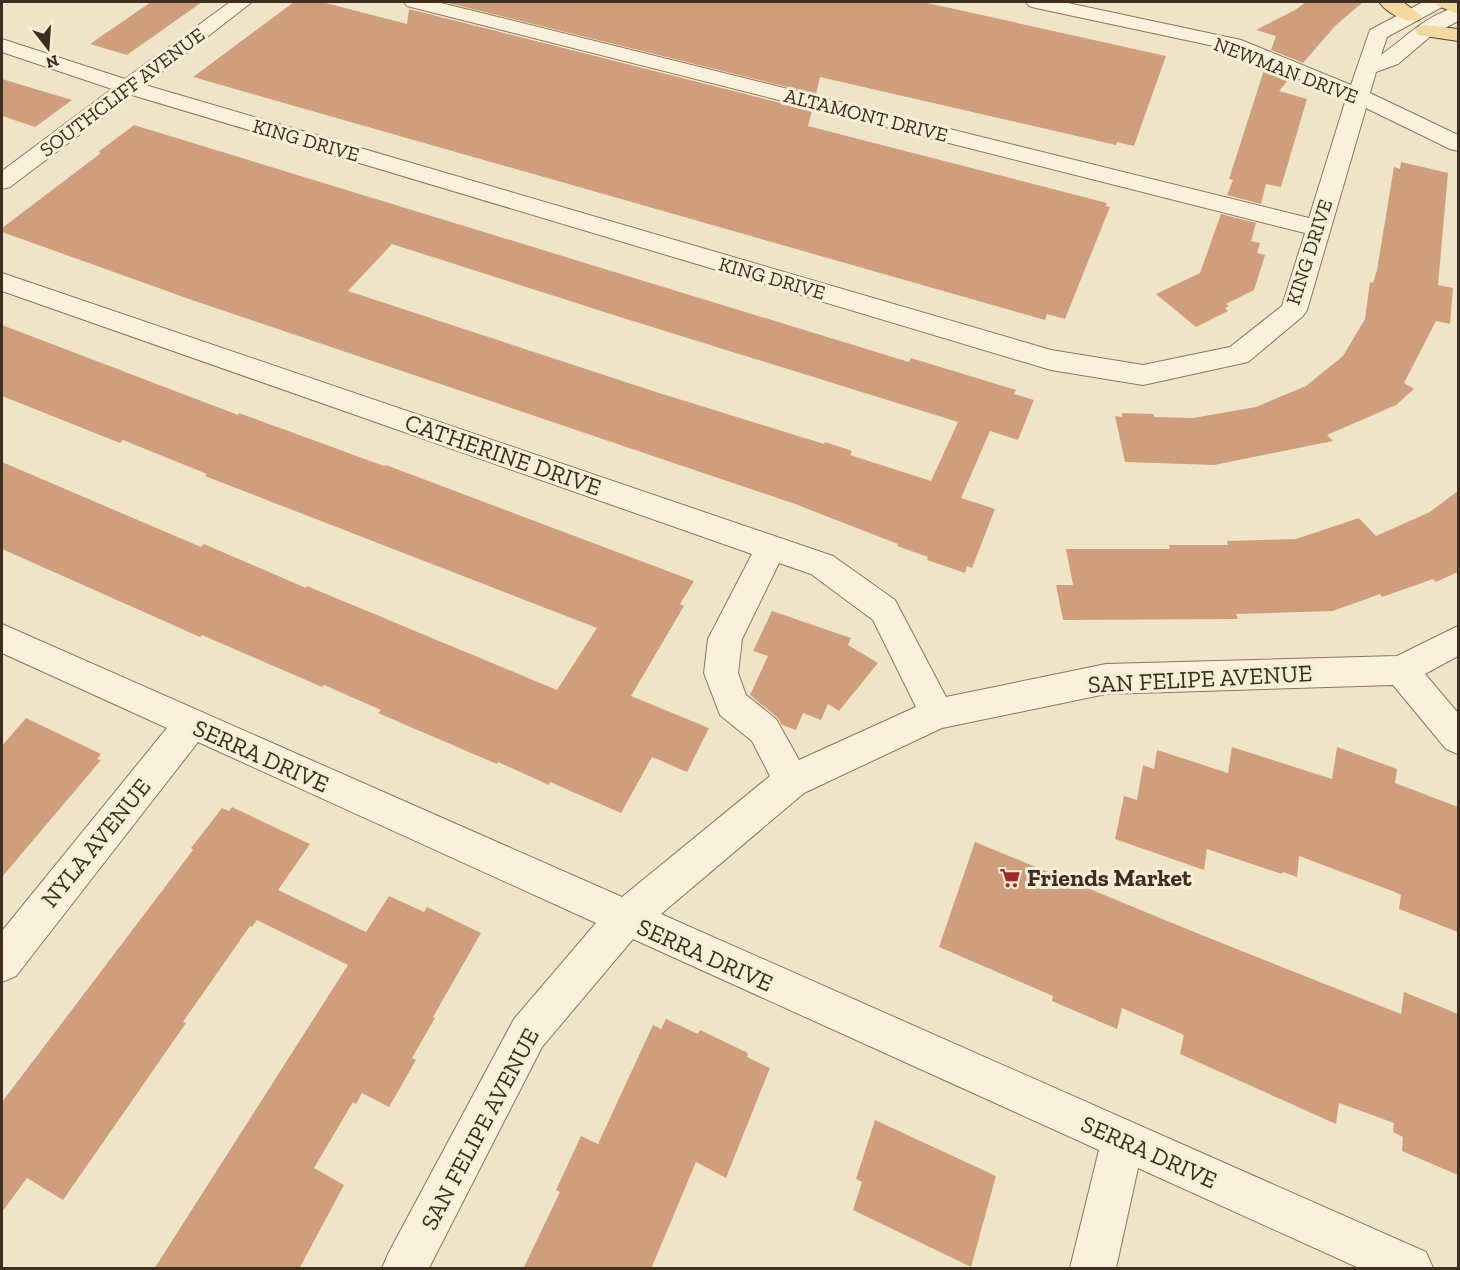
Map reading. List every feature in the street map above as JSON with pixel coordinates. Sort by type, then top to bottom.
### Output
[{"type":"main road","points":[[1389,2],[1418,23],[1458,35]]},
{"type":"main road","points":[[1445,2],[1458,8]]},
{"type":"street","name":"SOUTHCLIFF AVENUE","points":[[2,182],[242,2]]},
{"type":"street","name":"ALTAMONT DRIVE","points":[[414,2],[1318,228]]},
{"type":"street","name":"NEWMAN DRIVE","points":[[1036,2],[1062,4],[1234,45],[1358,96],[1458,144]]},
{"type":"street","name":"KING DRIVE","points":[[2,45],[128,87],[1051,360],[1143,375],[1238,356],[1293,310],[1367,68],[1390,59],[1437,2]]},
{"type":"street","name":"KING DRIVE","points":[[1418,23],[1458,13]]},
{"type":"street","name":"CATHERINE DRIVE","points":[[2,282],[822,565],[884,610],[937,714]]},
{"type":"street","points":[[771,548],[725,639],[721,673],[732,704],[764,730],[791,781]]},
{"type":"street","name":"SERRA DRIVE","points":[[2,638],[1410,1269]]},
{"type":"street","name":"SAN FELIPE AVENUE","points":[[405,1269],[528,1033],[625,919],[791,781],[937,714],[1106,679],[1401,670],[1458,640]]},
{"type":"street","points":[[1401,670],[1458,738]]},
{"type":"street","name":"NYLA AVENUE","points":[[2,962],[191,724]]},
{"type":"street","points":[[1093,1269],[1123,1140]]},
{"type":"building","points":[[151,2],[202,2],[127,55],[90,44]]},
{"type":"building","points":[[294,2],[322,2],[407,24],[409,9],[812,111],[808,126],[1107,203],[1106,206],[1110,207],[1065,319],[1047,314],[1045,320],[193,77]]},
{"type":"building","points":[[444,2],[923,2],[1166,56],[1134,146],[1117,142],[1116,145],[820,77],[816,94]]},
{"type":"building","points":[[1306,2],[1363,2],[1335,26],[1303,63],[1271,50],[1276,36],[1256,30]]},
{"type":"building","points":[[1265,67],[1290,78],[1279,91],[1307,99],[1281,187],[1266,184],[1261,204],[1227,195],[1233,180],[1229,179]]},
{"type":"building","points":[[2,79],[72,100],[35,127],[2,116]]},
{"type":"building","points":[[134,125],[909,362],[911,358],[1016,390],[1014,394],[1034,400],[1018,440],[990,431],[961,498],[995,509],[972,568],[967,566],[965,573],[927,560],[928,557],[897,546],[898,544],[795,504],[192,300],[2,232],[2,228],[101,153],[98,152]],"holes":[[[392,244],[958,422],[931,481],[850,455],[852,451],[825,442],[824,444],[656,392],[348,291]]]},
{"type":"building","points":[[1401,162],[1448,173],[1438,285],[1453,288],[1450,324],[1436,321],[1404,383],[1414,389],[1396,405],[1327,435],[1333,441],[1214,465],[1125,462],[1115,416],[1122,417],[1122,413],[1193,418],[1256,407],[1306,386],[1343,356],[1365,319],[1370,282],[1373,283],[1377,270],[1394,167],[1400,169]]},
{"type":"building","points":[[1221,214],[1256,223],[1251,241],[1260,243],[1257,253],[1265,255],[1254,290],[1226,304],[1229,306],[1225,308],[1228,311],[1196,327],[1156,294],[1200,273]]},
{"type":"building","points":[[2,325],[238,415],[239,413],[386,465],[694,581],[680,604],[684,606],[631,696],[709,728],[687,772],[652,757],[621,813],[550,782],[549,785],[498,762],[497,764],[378,713],[381,710],[324,685],[322,687],[202,635],[200,637],[2,549],[2,462],[201,547],[204,544],[557,690],[597,628],[205,476],[207,474],[123,440],[120,443],[2,396]]},
{"type":"building","points":[[1458,491],[1458,572],[1436,582],[1433,579],[1382,597],[1380,594],[1333,611],[1236,614],[1238,619],[1063,620],[1056,585],[1073,585],[1066,549],[1170,549],[1169,545],[1228,545],[1227,541],[1296,539],[1359,518],[1376,536],[1430,512]]},
{"type":"building","points":[[772,611],[851,638],[848,645],[878,663],[839,711],[828,704],[821,720],[803,713],[796,730],[782,725],[777,717],[750,695],[768,656],[753,651]]},
{"type":"building","points":[[26,718],[101,754],[97,759],[101,760],[2,877],[2,746]]},
{"type":"building","points":[[1232,747],[1332,779],[1337,747],[1397,769],[1395,783],[1458,807],[1458,932],[1399,909],[1401,895],[1395,892],[1299,856],[1297,877],[1207,849],[1204,870],[1115,839],[1124,796],[1137,800],[1143,765],[1154,769],[1157,750],[1228,773]]},
{"type":"building","points":[[232,807],[310,844],[278,890],[366,932],[389,896],[424,912],[427,907],[481,933],[433,1017],[435,1018],[412,1058],[416,1060],[389,1107],[362,1093],[356,1104],[353,1102],[314,1168],[344,1185],[299,1269],[154,1269],[348,965],[257,920],[252,927],[250,926],[183,1022],[186,1023],[63,1200],[27,1178],[2,1212],[2,1102],[193,850],[191,848],[222,808],[229,811]]},
{"type":"building","points":[[975,842],[1401,1014],[1404,992],[1458,1014],[1458,1175],[1402,1151],[1403,1137],[1393,1132],[1394,1123],[1339,1103],[1336,1124],[1180,1054],[1184,1035],[1122,1008],[1117,1029],[1052,1001],[1053,996],[939,947]]},
{"type":"building","points":[[666,1019],[698,1034],[700,1030],[748,1053],[747,1057],[770,1068],[726,1178],[696,1162],[651,1269],[523,1269],[560,1192],[556,1190],[581,1136],[598,1144],[653,1025],[661,1029]]},
{"type":"building","points":[[875,1120],[996,1176],[971,1267],[853,1210],[862,1182],[856,1179]]},
{"type":"place","name":"Friends Market","points":[[1010,878]]}]
